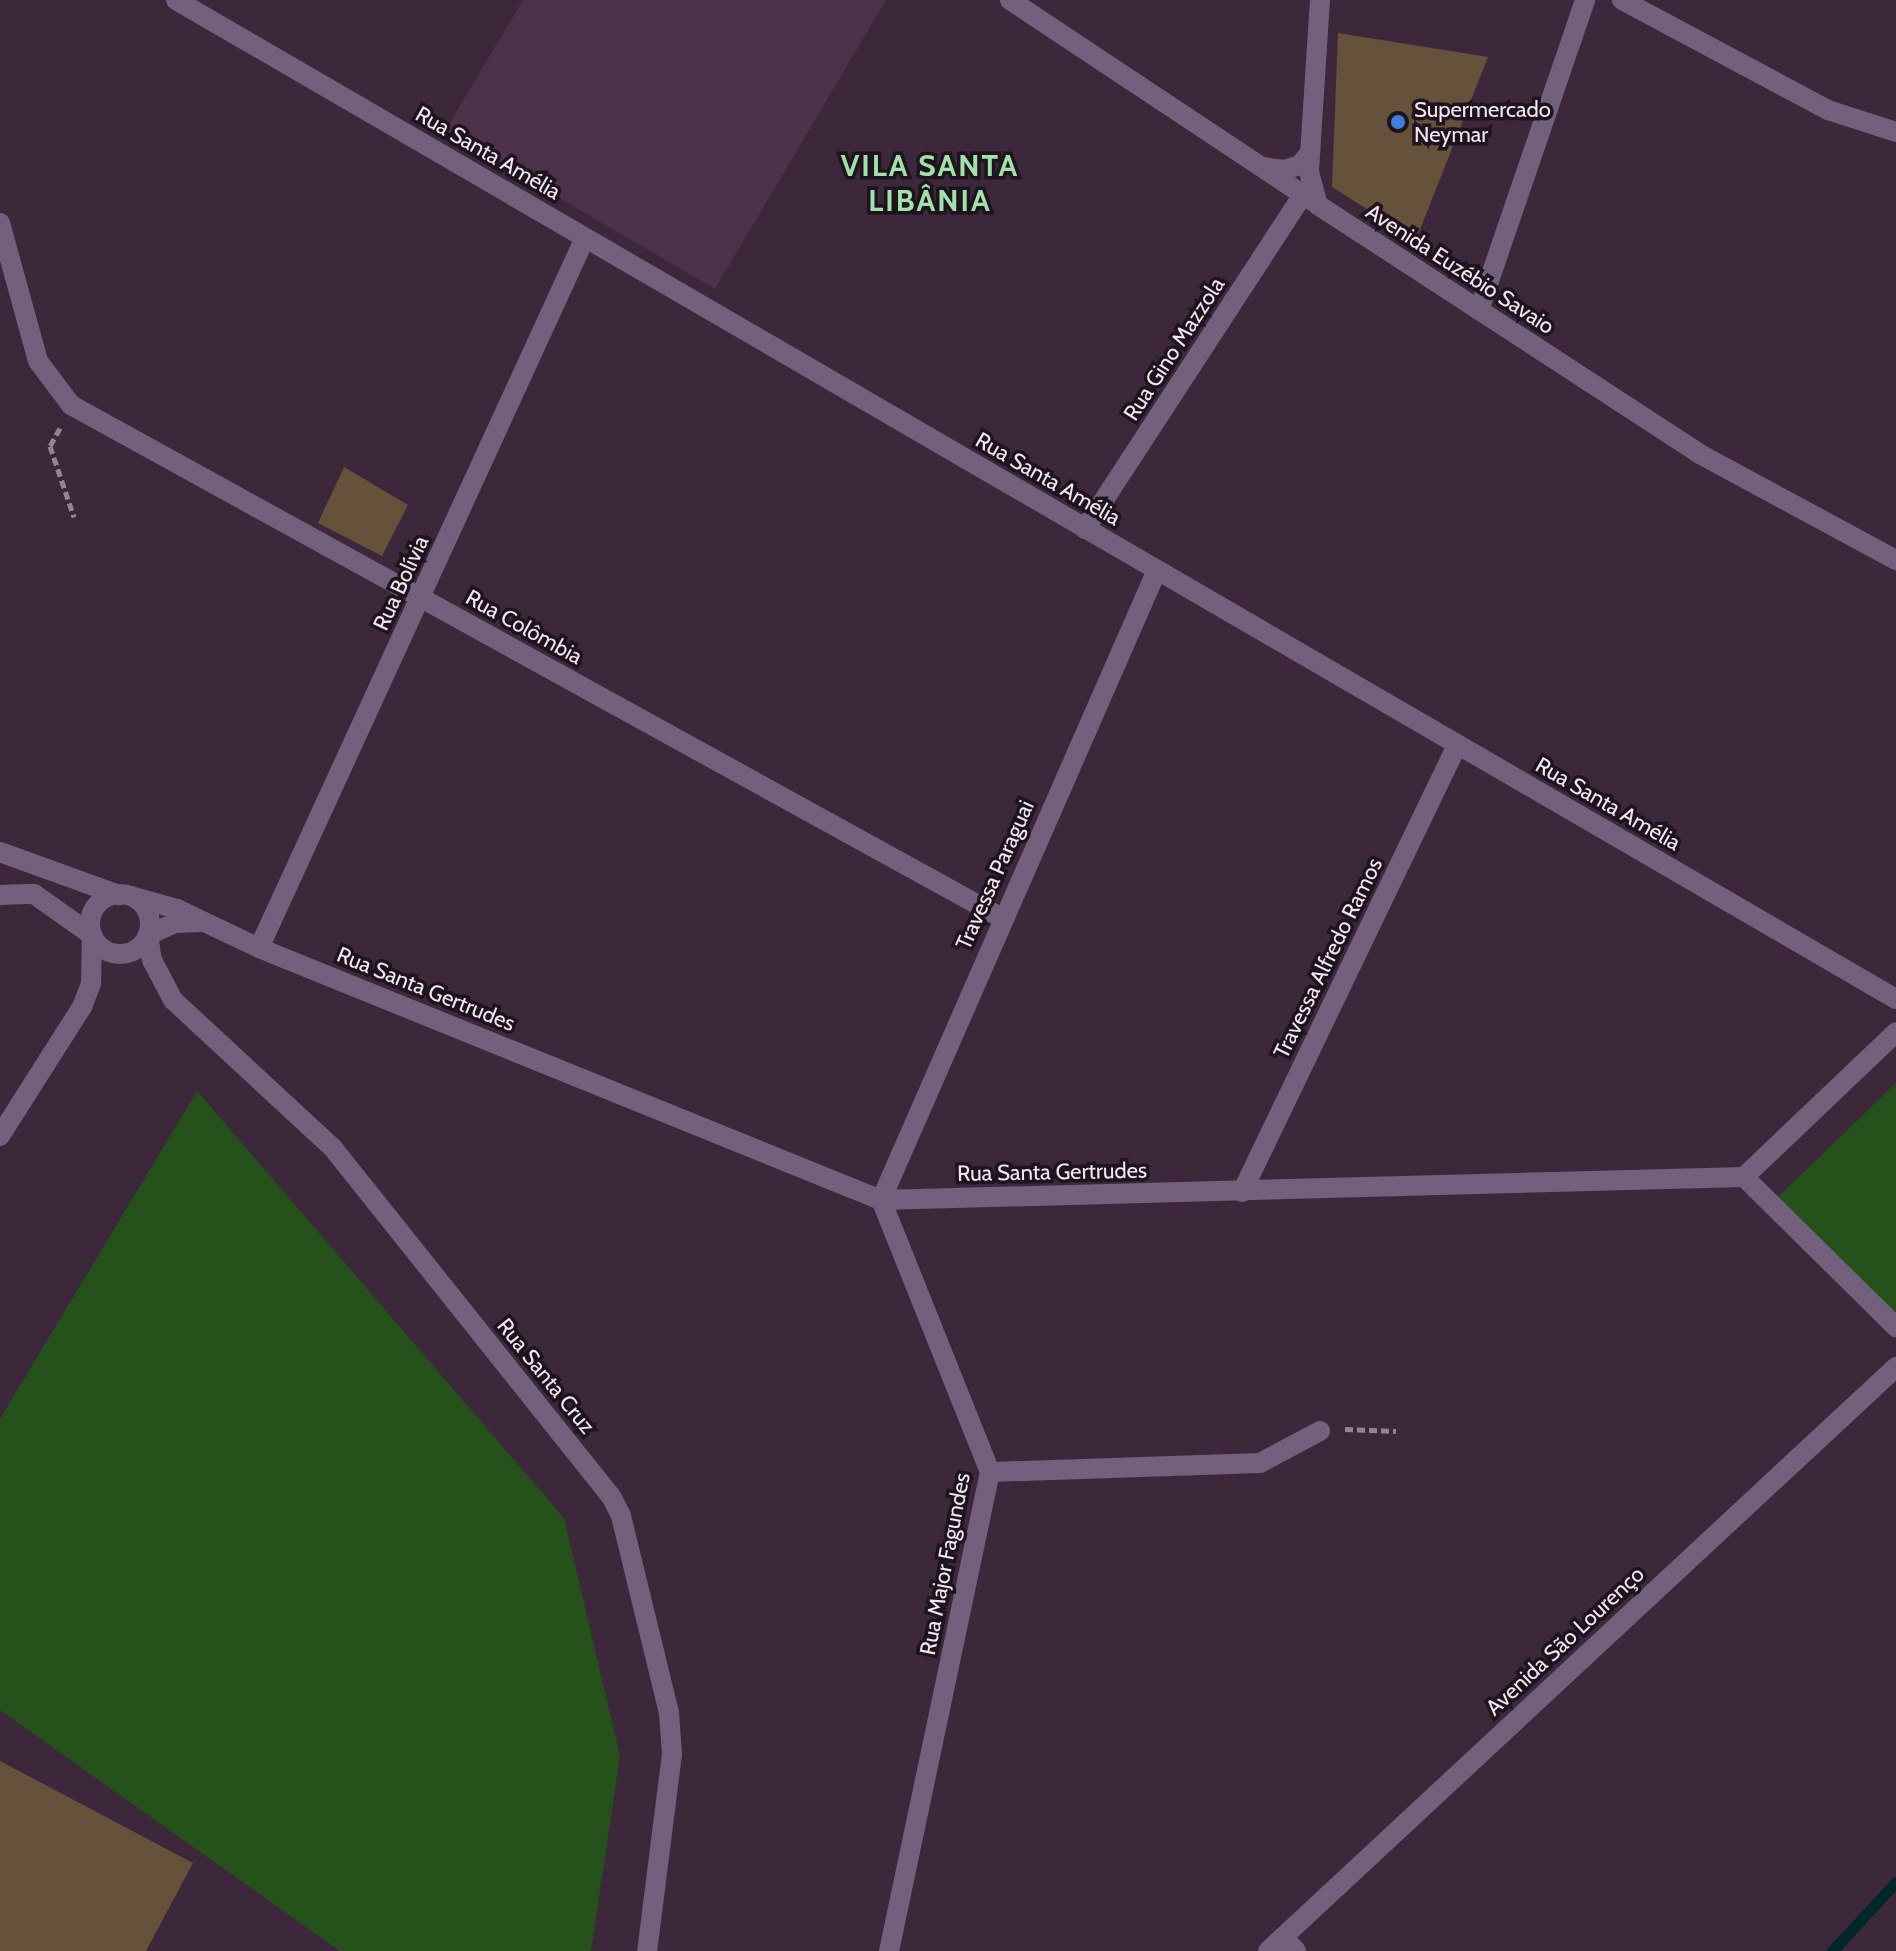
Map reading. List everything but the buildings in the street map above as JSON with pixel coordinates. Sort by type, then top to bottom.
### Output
[{"type":"street","name":"Rua Santa Amélia","points":[[176,0],[1896,999]]},
{"type":"street","name":"Avenida Euzébio Savaio","points":[[1010,0],[1698,453],[1896,560]]},
{"type":"street","points":[[1310,200],[1320,0]]},
{"type":"street","points":[[1479,310],[1585,0]]},
{"type":"street","points":[[1622,0],[1828,110],[1896,132]]},
{"type":"street","points":[[1259,166],[1284,170],[1300,165],[1310,153]]},
{"type":"street","name":"Rua Gino Mazzola","points":[[1085,529],[1310,200]]},
{"type":"street","name":"Rua Colômbia","points":[[0,223],[38,361],[71,405],[1002,918]]},
{"type":"street","name":"Rua Bolívia","points":[[259,948],[585,238]]},
{"type":"street","name":"Travessa Paraguai","points":[[881,1200],[1157,570]]},
{"type":"street","name":"Travessa Alfredo Ramos","points":[[1242,1192],[1458,744]]},
{"type":"street","points":[[0,852],[125,896],[148,911],[148,935]]},
{"type":"street","points":[[0,895],[34,894],[92,935],[110,953],[122,955],[148,935],[175,923],[201,922]]},
{"type":"street","points":[[0,1136],[82,1007],[91,983],[92,914],[98,904],[125,896]]},
{"type":"street","name":"Rua Santa Gertrudes","points":[[125,896],[165,904],[259,948],[881,1200],[1744,1177]]},
{"type":"street","name":"Rua Santa Cruz","points":[[148,935],[152,960],[173,1000],[332,1147],[616,1506],[669,1713],[672,1754],[647,1951]]},
{"type":"street","points":[[1896,1032],[1744,1177],[1896,1327]]},
{"type":"street","name":"Rua Major Fagundes","points":[[881,1200],[990,1472],[889,1951]]},
{"type":"street","name":"Avenida São Lourenço","points":[[1282,1946],[1896,1367]]},
{"type":"street","points":[[990,1472],[1260,1463],[1320,1431]]},
{"type":"path","points":[[71,405],[50,446],[74,517]]},
{"type":"path","points":[[1320,1431],[1396,1431]]},
{"type":"shaded area","points":[[523,0],[886,0],[715,289],[445,131]]},
{"type":"green space","points":[[1896,1083],[1896,1315],[1776,1199]]},
{"type":"green space","points":[[197,1091],[564,1518],[620,1756],[591,1951],[340,1951],[0,1710],[0,1419]]},
{"type":"waterway","points":[[1832,1951],[1896,1882]]},
{"type":"place","name":"Supermercado Neymar","points":[[1398,122]]},
{"type":"district","name":"VILA SANTA LIBÂNIA","points":[[930,183]]}]
